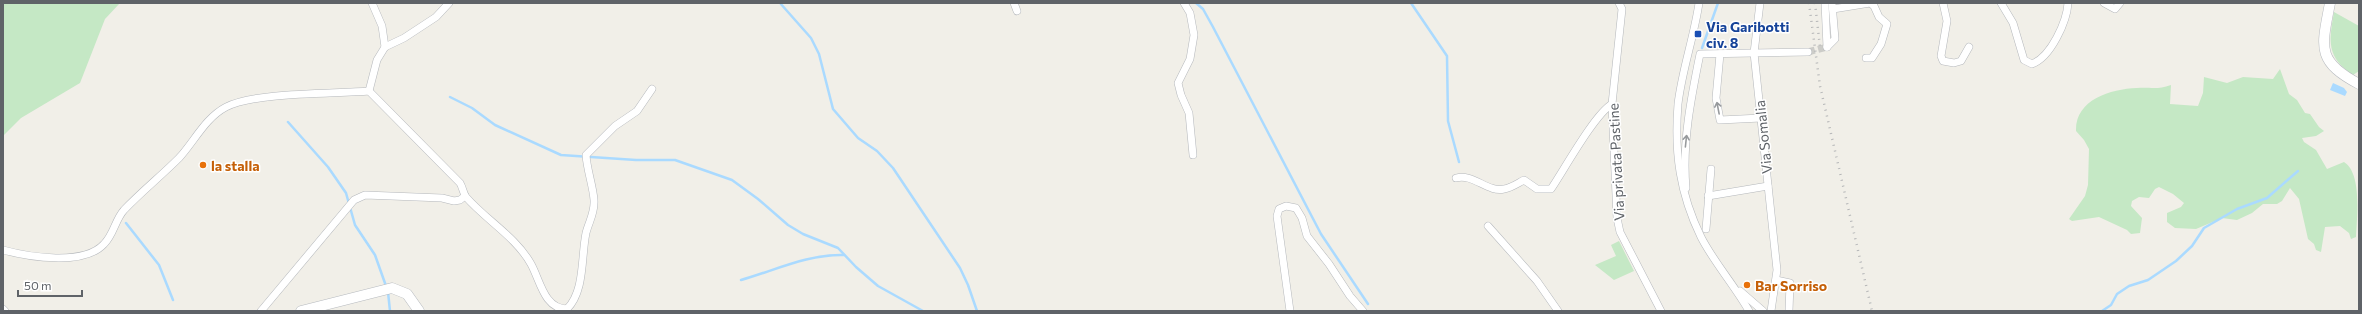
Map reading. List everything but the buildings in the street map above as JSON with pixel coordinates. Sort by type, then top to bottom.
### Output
[{"type":"street","points":[[372,3],[382,26],[385,46]]},
{"type":"street","points":[[369,91],[377,60],[385,46],[404,38],[436,17],[449,3]]},
{"type":"street","points":[[1014,3],[1017,11]]},
{"type":"street","points":[[1184,3],[1190,14],[1194,35],[1190,59],[1178,83],[1189,113],[1193,155]]},
{"type":"street","name":"Via privata Pastine","points":[[1619,3],[1622,9],[1612,104],[1617,218],[1620,232],[1661,311]]},
{"type":"street","points":[[1699,3],[1678,104],[1678,172],[1688,208],[1702,239],[1736,287],[1750,311]]},
{"type":"street","name":"Via Somalia","points":[[1760,3],[1754,53],[1777,270],[1771,308]]},
{"type":"street","points":[[1825,3],[1827,47],[1835,39],[1832,6],[1870,3],[1874,6],[1879,18],[1887,24],[1881,44],[1872,58],[1866,58]]},
{"type":"street","points":[[1943,3],[1947,21],[1941,56],[1943,61],[1954,63],[1961,61],[1969,47]]},
{"type":"street","points":[[2001,3],[2013,23],[2024,60],[2032,64],[2037,62],[2044,54],[2063,27],[2068,3]]},
{"type":"street","points":[[2104,3],[2115,9],[2120,3]]},
{"type":"street","points":[[2330,3],[2323,46],[2326,56],[2337,72],[2359,84]]},
{"type":"street","points":[[1688,208],[1684,164],[1690,100],[1700,54],[1808,52]]},
{"type":"street","points":[[1720,54],[1716,98],[1720,120],[1761,118]]},
{"type":"street","points":[[369,91],[460,183],[465,196],[509,238],[530,263],[550,303],[559,309],[567,309],[573,303],[581,276],[587,231],[594,211],[594,199],[587,173],[586,155],[615,126],[637,112],[652,89]]},
{"type":"street","points":[[3,250],[22,255],[71,257],[86,256],[95,252],[112,234],[123,210],[180,157],[212,116],[237,102],[369,91]]},
{"type":"street","points":[[1456,178],[1473,179],[1496,189],[1504,189],[1524,180],[1537,189],[1551,189],[1587,133],[1607,107],[1612,104]]},
{"type":"street","points":[[1706,228],[1711,169]]},
{"type":"street","points":[[1708,196],[1768,186]]},
{"type":"street","points":[[261,311],[354,200],[365,195],[442,198],[454,201],[460,200],[465,196]]},
{"type":"street","points":[[1290,311],[1277,216],[1279,208],[1286,206],[1296,208],[1302,218],[1307,236],[1329,264],[1350,296],[1364,311]]},
{"type":"street","points":[[1488,226],[1537,281],[1558,311]]},
{"type":"street","points":[[1776,280],[1790,283],[1789,311]]},
{"type":"street","points":[[1736,287],[1762,310],[1771,308]]},
{"type":"street","points":[[301,311],[392,288],[407,294],[419,311]]},
{"type":"green space","points":[[3,3],[120,3],[105,19],[80,83],[21,118],[3,136]]},
{"type":"green space","points":[[2334,12],[2359,26],[2359,71],[2353,75],[2338,62],[2334,55],[2331,32]]},
{"type":"green space","points":[[2280,69],[2289,94],[2297,100],[2305,113],[2310,114],[2319,127],[2324,131],[2316,136],[2302,138],[2304,142],[2316,150],[2327,169],[2344,162],[2354,175],[2357,196],[2356,237],[2351,239],[2349,233],[2340,226],[2325,227],[2321,252],[2316,250],[2314,244],[2308,239],[2299,199],[2290,188],[2282,201],[2277,204],[2263,204],[2252,213],[2237,220],[2222,218],[2196,229],[2175,228],[2167,222],[2167,213],[2181,207],[2184,203],[2173,194],[2159,187],[2155,189],[2149,198],[2139,197],[2132,201],[2131,206],[2142,218],[2140,233],[2131,234],[2127,230],[2099,217],[2072,221],[2069,219],[2085,196],[2088,185],[2089,149],[2084,140],[2076,131],[2077,120],[2081,111],[2096,98],[2127,89],[2158,88],[2171,85],[2170,104],[2198,106],[2203,93],[2204,77],[2227,83],[2243,77],[2273,79]]},
{"type":"green space","points":[[1619,241],[1634,271],[1614,280],[1595,265],[1616,256],[1611,245]]},
{"type":"water","points":[[2333,83],[2344,88],[2347,92],[2345,96],[2330,90]]},
{"type":"waterway","points":[[780,3],[811,38],[819,54],[833,109],[858,138],[877,151],[893,168],[960,268],[977,311]]},
{"type":"waterway","points":[[1196,3],[1203,9],[1213,27],[1321,234],[1368,304]]},
{"type":"waterway","points":[[1411,3],[1447,56],[1448,121],[1459,162]]},
{"type":"waterway","points":[[1702,48],[1718,3]]},
{"type":"waterway","points":[[450,97],[472,108],[495,125],[561,155],[636,160],[675,160],[732,180],[758,199],[788,225],[803,234],[838,248],[856,267],[878,286],[923,311]]},
{"type":"waterway","points":[[288,122],[328,167],[346,193],[355,225],[375,255],[386,286]]},
{"type":"waterway","points":[[2102,311],[2111,305],[2117,294],[2129,286],[2148,280],[2176,261],[2192,246],[2204,228],[2237,209],[2267,198],[2298,171]]},
{"type":"waterway","points":[[126,223],[159,265],[173,300]]},
{"type":"waterway","points":[[741,280],[792,263],[818,257],[844,255]]},
{"type":"waterway","points":[[388,292],[390,311]]},
{"type":"tunnel","points":[[1808,52],[1827,47]]},
{"type":"railway","points":[[1809,3],[1820,86],[1872,311]]},
{"type":"railway","points":[[1815,3],[1820,47]]},
{"type":"place","name":"Via Garibotti civ. 8","points":[[1698,34]]},
{"type":"place","name":"la stalla","points":[[203,165]]},
{"type":"place","name":"Bar Sorriso","points":[[1747,285]]}]
